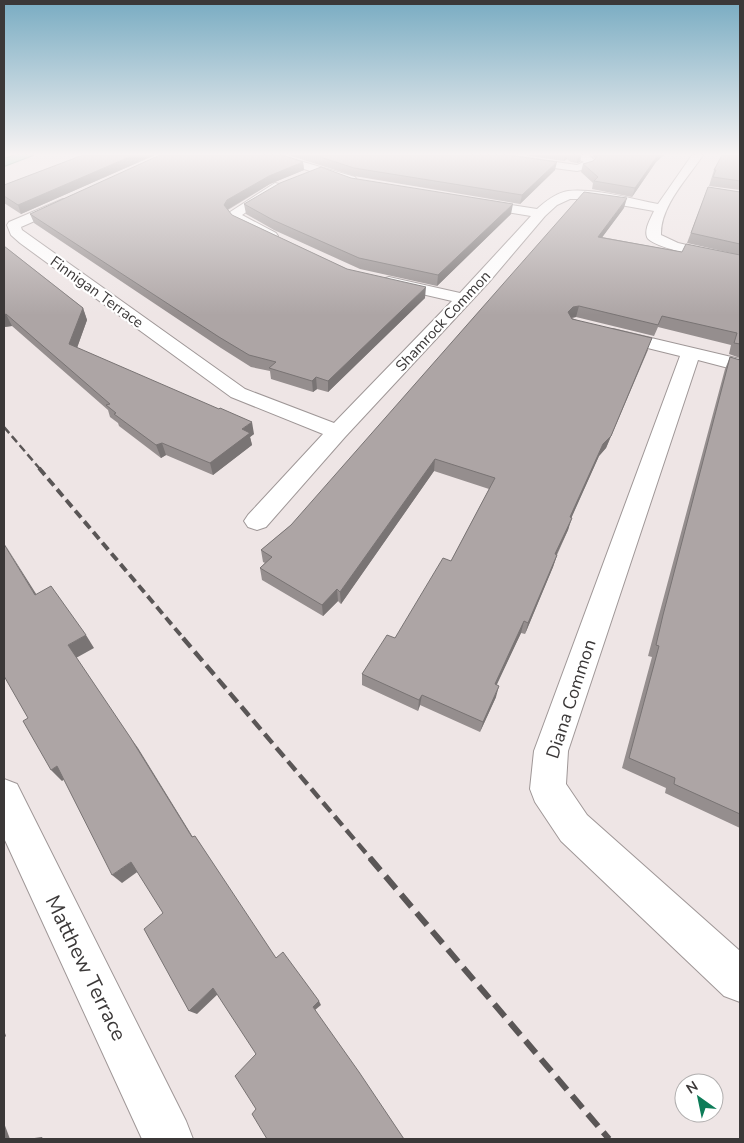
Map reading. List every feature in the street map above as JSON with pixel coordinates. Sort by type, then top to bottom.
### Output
[{"type":"street","name":"Finnigan Terrace","points":[[53,208],[14,225],[16,232],[238,394],[337,432]]},
{"type":"street","points":[[242,208],[234,214],[240,220],[285,243]]},
{"type":"street","points":[[510,208],[540,213]]},
{"type":"street","name":"Shamrock Common","points":[[257,521],[337,432],[509,251],[546,208]]},
{"type":"street","points":[[661,208],[652,230],[654,237],[674,246],[740,261]]},
{"type":"street","points":[[373,279],[463,299]]},
{"type":"street","points":[[596,329],[740,365]]},
{"type":"street","name":"Diana Common","points":[[691,353],[550,751],[548,789],[574,828],[740,980]]},
{"type":"street","name":"Matthew Terrace","points":[[4,796],[168,1139]]},
{"type":"building","points":[[42,208],[227,208],[232,215],[347,269],[426,287],[328,381],[316,377],[312,381],[269,368],[276,362],[249,355],[219,337],[30,214]]},
{"type":"building","points":[[252,208],[508,208],[438,275],[359,258],[273,220]]},
{"type":"building","points":[[570,208],[619,208],[598,237],[682,252],[686,244],[740,255],[740,344],[734,343],[737,333],[662,316],[658,325],[579,306],[573,307],[568,312],[572,319],[652,338],[611,436],[603,444],[570,517],[572,518],[555,554],[557,555],[528,623],[524,621],[495,684],[499,686],[483,722],[422,695],[419,700],[362,674],[387,635],[395,638],[443,558],[451,561],[495,478],[435,459],[340,592],[337,589],[322,605],[260,568],[272,557],[261,550],[291,525]]},
{"type":"building","points":[[700,208],[740,208],[740,244],[691,233]]},
{"type":"building","points":[[4,246],[83,308],[69,344],[252,422],[242,429],[250,433],[210,463],[162,443],[156,445],[114,414],[116,413],[106,405],[110,404],[6,314],[4,315]]},
{"type":"building","points":[[730,357],[740,360],[740,814],[674,784],[675,778],[629,758],[659,646],[656,645],[663,615]]},
{"type":"building","points":[[4,544],[35,595],[51,586],[86,635],[68,645],[130,737],[192,837],[195,836],[276,958],[283,952],[319,1001],[313,1007],[404,1139],[267,1139],[252,1114],[256,1109],[235,1076],[256,1054],[213,988],[189,1011],[144,929],[163,913],[131,862],[112,875],[57,766],[51,770],[23,721],[28,718],[4,676]]},
{"type":"railway","points":[[4,427],[40,469]]},
{"type":"railway","points":[[39,468],[184,639]]},
{"type":"railway","points":[[183,638],[371,859]]},
{"type":"railway","points":[[370,858],[609,1139]]}]
